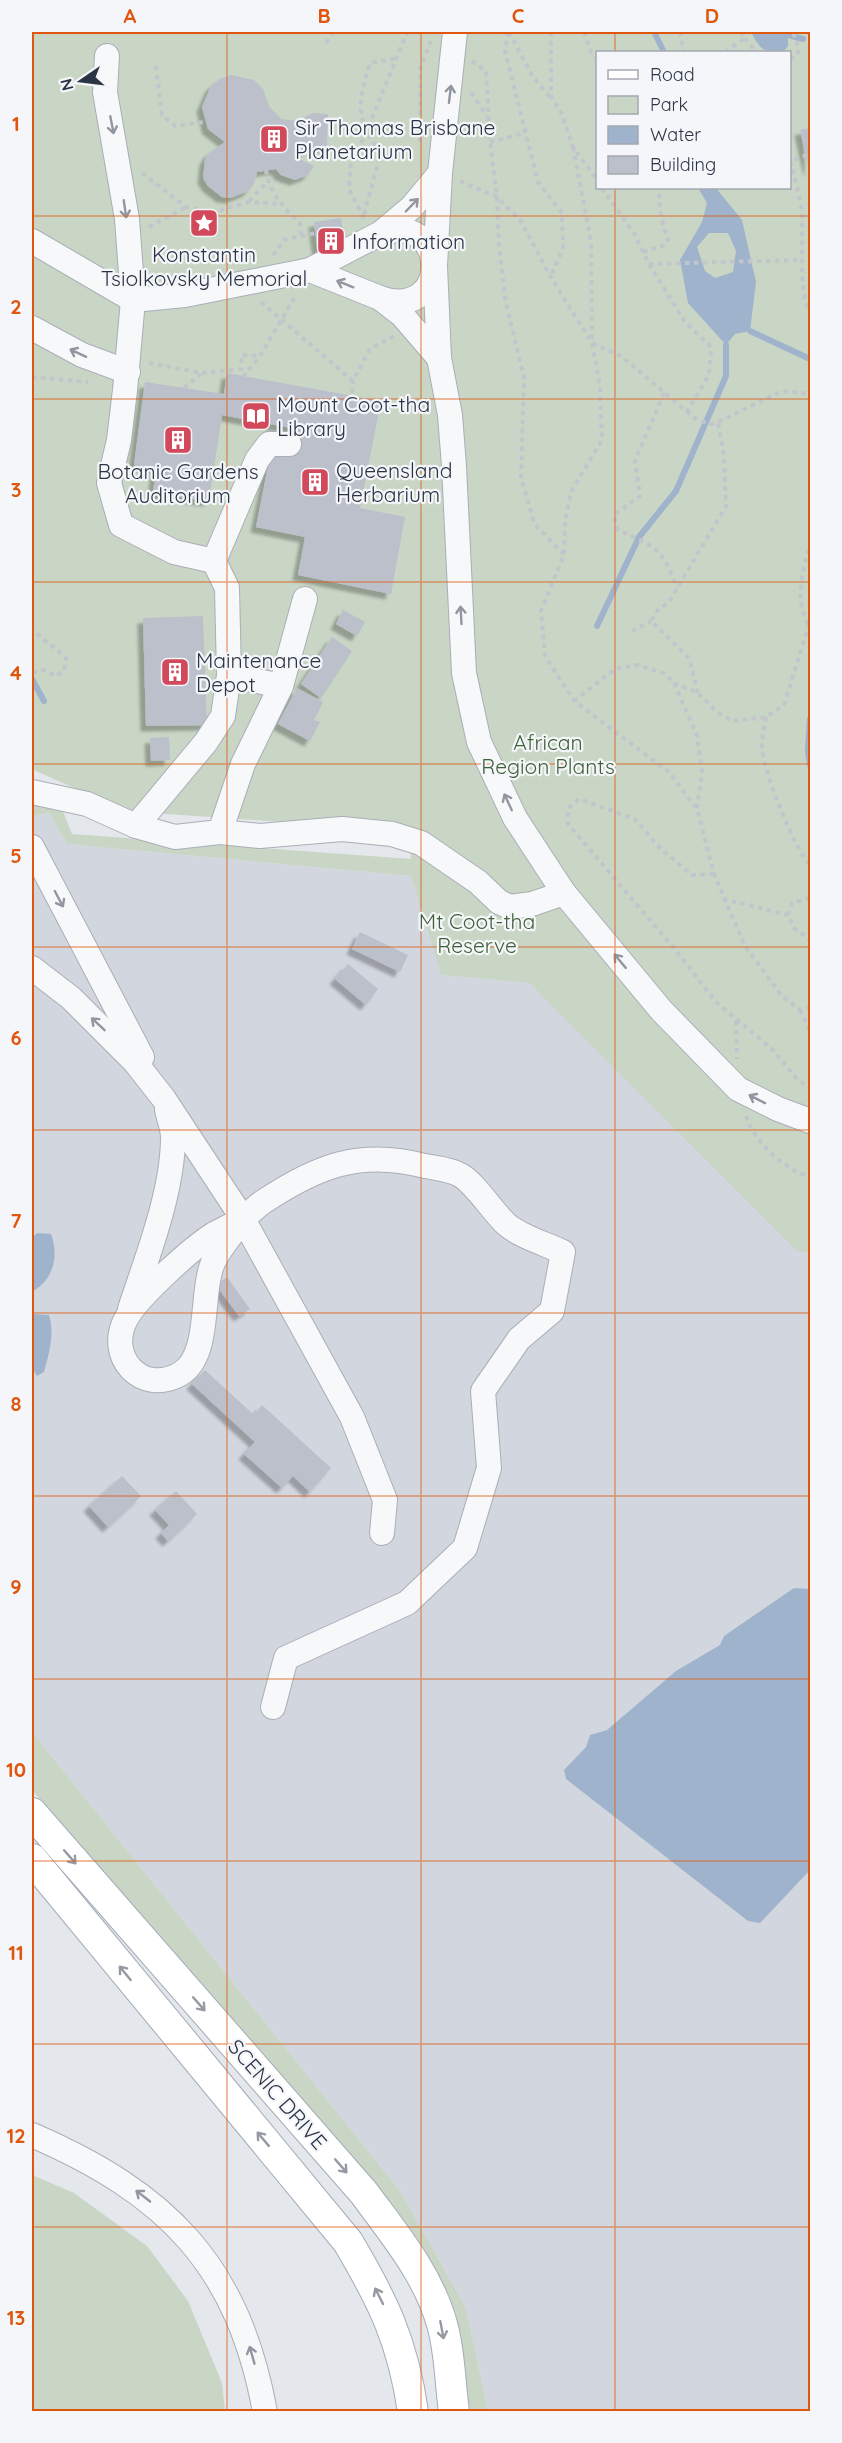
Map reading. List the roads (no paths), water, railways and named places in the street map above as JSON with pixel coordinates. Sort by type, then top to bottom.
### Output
[{"type":"main road","name":"SCENIC DRIVE","points":[[32,1814],[349,2175],[396,2236],[426,2281],[442,2325],[454,2412]]},
{"type":"main road","name":"SCENIC DRIVE","points":[[32,1859],[348,2242],[388,2313],[408,2382],[413,2412]]},
{"type":"street","points":[[447,39],[451,83],[440,173],[435,266],[439,358],[450,415],[454,466],[464,673],[477,730],[515,818],[564,893],[661,1010],[738,1089],[778,1109],[810,1121]]},
{"type":"street","points":[[107,56],[105,92],[127,219],[133,300],[127,381],[119,440],[109,483],[121,525],[174,552],[214,561]]},
{"type":"street","points":[[32,241],[133,300],[185,295],[283,276],[412,207],[440,173]]},
{"type":"street","points":[[283,276],[394,303],[408,302],[421,295],[431,283],[435,266],[431,249],[422,237],[409,231],[395,229],[372,230]]},
{"type":"street","points":[[380,298],[402,315],[439,358]]},
{"type":"street","points":[[32,328],[127,381]]},
{"type":"street","points":[[136,826],[206,742],[223,716],[230,675],[227,588],[214,561],[257,460],[269,444],[288,444]]},
{"type":"street","points":[[220,832],[243,764],[281,686],[305,599]]},
{"type":"street","points":[[230,675],[281,686]]},
{"type":"street","points":[[32,792],[87,804],[136,826],[175,837],[220,832],[260,836],[342,829],[392,834],[421,843],[478,882],[499,902],[510,907],[532,904],[564,893]]},
{"type":"street","points":[[32,847],[164,1099],[243,1219],[352,1417],[385,1500],[382,1533]]},
{"type":"street","points":[[32,968],[105,1030],[164,1099],[173,1136],[170,1167],[159,1217],[129,1314],[120,1329],[121,1349],[128,1365],[139,1377],[152,1382],[169,1380],[186,1370],[203,1331],[204,1299],[211,1266],[243,1219]]},
{"type":"street","points":[[129,1314],[196,1248],[243,1219],[260,1203],[299,1179],[347,1161],[395,1158],[460,1175],[508,1226],[563,1252],[552,1311],[519,1339],[483,1391],[489,1468],[465,1548],[407,1603],[286,1658],[273,1707]]},
{"type":"street","points":[[32,2135],[74,2153],[142,2195],[196,2247],[230,2298],[246,2334],[265,2412]]},
{"type":"water","points":[[751,32],[788,32],[788,46],[784,51],[767,51],[757,42]]},
{"type":"water","points":[[699,189],[717,189],[742,220],[756,282],[750,331],[735,334],[726,345],[688,303],[680,260],[702,222],[707,203]],"holes":[[[709,233],[728,233],[736,251],[733,272],[715,278],[705,271],[697,247]]]},
{"type":"water","points":[[38,1233],[51,1234],[55,1250],[50,1273],[46,1280],[33,1291],[32,1237]]},
{"type":"water","points":[[32,1314],[49,1315],[51,1322],[49,1351],[44,1372],[37,1376],[32,1368]]},
{"type":"water","points":[[794,1588],[810,1589],[810,1870],[760,1923],[748,1921],[566,1779],[564,1770],[586,1747],[590,1735],[607,1730],[676,1671],[720,1645],[724,1636]]},
{"type":"waterway","points":[[654,32],[664,51]]},
{"type":"waterway","points":[[788,35],[803,39]]},
{"type":"waterway","points":[[750,331],[810,359]]},
{"type":"waterway","points":[[597,626],[639,537],[676,491],[726,376],[726,345]]},
{"type":"waterway","points":[[32,679],[44,701]]},
{"type":"waterway","points":[[810,719],[808,751],[810,765]]},
{"type":"place","name":"Sir Thomas Brisbane Planetarium","points":[[274,139]]},
{"type":"place","name":"Konstantin Tsiolkovsky Memorial","points":[[204,223]]},
{"type":"place","name":"Information","points":[[331,241]]},
{"type":"place","name":"Mount Coot-tha Library","points":[[256,416]]},
{"type":"place","name":"Botanic Gardens Auditorium","points":[[178,440]]},
{"type":"place","name":"Queensland Herbarium","points":[[315,482]]},
{"type":"place","name":"Maintenance Depot","points":[[175,672]]},
{"type":"park label","name":"African Region Plants","points":[[548,754]]},
{"type":"park label","name":"Mt Coot-tha Reserve","points":[[477,933]]}]
